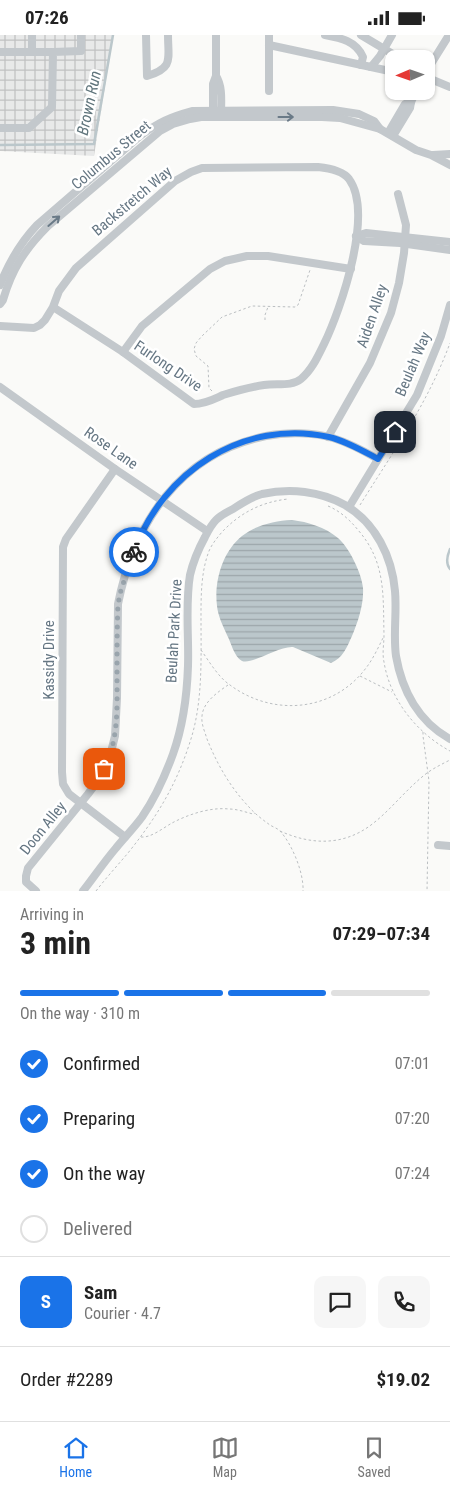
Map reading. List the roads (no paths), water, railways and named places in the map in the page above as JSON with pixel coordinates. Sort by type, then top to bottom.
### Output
[{"type":"street","points":[[32,35],[32,52]]},
{"type":"street","points":[[0,52],[81,51],[81,35]]},
{"type":"street","points":[[146,35],[147,76],[160,72],[165,68],[168,61],[168,35]]},
{"type":"street","points":[[216,35],[216,76],[220,88],[217,114]]},
{"type":"street","points":[[269,35],[269,91]]},
{"type":"street","points":[[325,35],[342,39],[356,46],[362,57],[361,65]]},
{"type":"street","points":[[362,35],[387,50]]},
{"type":"street","points":[[371,67],[392,35]]},
{"type":"street","points":[[435,58],[449,35]]},
{"type":"street","points":[[269,45],[385,70]]},
{"type":"street","points":[[0,128],[29,129],[52,107],[54,52]]},
{"type":"street","points":[[435,81],[450,87]]},
{"type":"street","points":[[390,135],[410,108],[412,100]]},
{"type":"street","name":"Columbus Street","points":[[0,285],[16,251],[37,225],[140,136],[171,117],[192,111],[217,114],[340,118],[380,129],[416,150],[450,165]]},
{"type":"street","name":"Columbus Street","points":[[0,304],[14,268],[34,239],[48,226],[160,131],[173,124],[217,114]]},
{"type":"street","name":"Columbus Street","points":[[431,155],[450,154]]},
{"type":"street","name":"Backstretch Way","points":[[0,326],[34,328],[40,325],[53,307],[59,291],[76,268],[175,181],[202,168],[330,168],[347,177],[353,187],[357,200],[356,236]]},
{"type":"street","name":"Aiden Alley","points":[[328,437],[370,363],[392,313],[399,283],[406,225],[398,194]]},
{"type":"street","points":[[356,236],[364,241],[450,242]]},
{"type":"street","name":"Furlong Drive","points":[[53,307],[123,352],[194,404],[208,402],[233,392],[264,385],[292,384],[306,375],[315,363],[330,331],[351,269],[356,236]]},
{"type":"street","points":[[405,241],[450,250]]},
{"type":"street","points":[[123,352],[142,325],[210,269],[225,261],[247,256],[262,256],[351,269]]},
{"type":"street","name":"Beulah Way","points":[[352,510],[378,459],[417,395],[441,336],[450,305]]},
{"type":"street","name":"Rose Lane","points":[[0,387],[115,469],[208,531]]},
{"type":"street","name":"Doon Alley","points":[[36,891],[26,882],[28,868],[100,778],[109,760],[115,736],[118,604],[138,540],[163,501],[188,472],[206,459],[225,448],[251,439],[276,434],[328,437],[357,448],[378,459]]},
{"type":"street","name":"Kassidy Drive","points":[[115,469],[66,539],[63,547],[62,772],[63,784],[69,794],[125,837]]},
{"type":"street","name":"Beulah Park Drive","points":[[84,891],[142,817],[161,784],[173,754],[183,721],[188,668],[188,592],[190,574],[198,549],[208,531],[219,517],[255,496],[272,492],[302,491],[321,495],[338,501],[352,510],[376,534],[392,567],[395,592],[396,657],[408,696],[421,716],[435,730],[450,739]]},
{"type":"street","points":[[438,845],[450,845]]},
{"type":"waterway","name":"Brown Run","points":[[0,145],[94,144],[113,35]]},
{"type":"waterway","points":[[450,549],[447,559],[450,569]]}]
